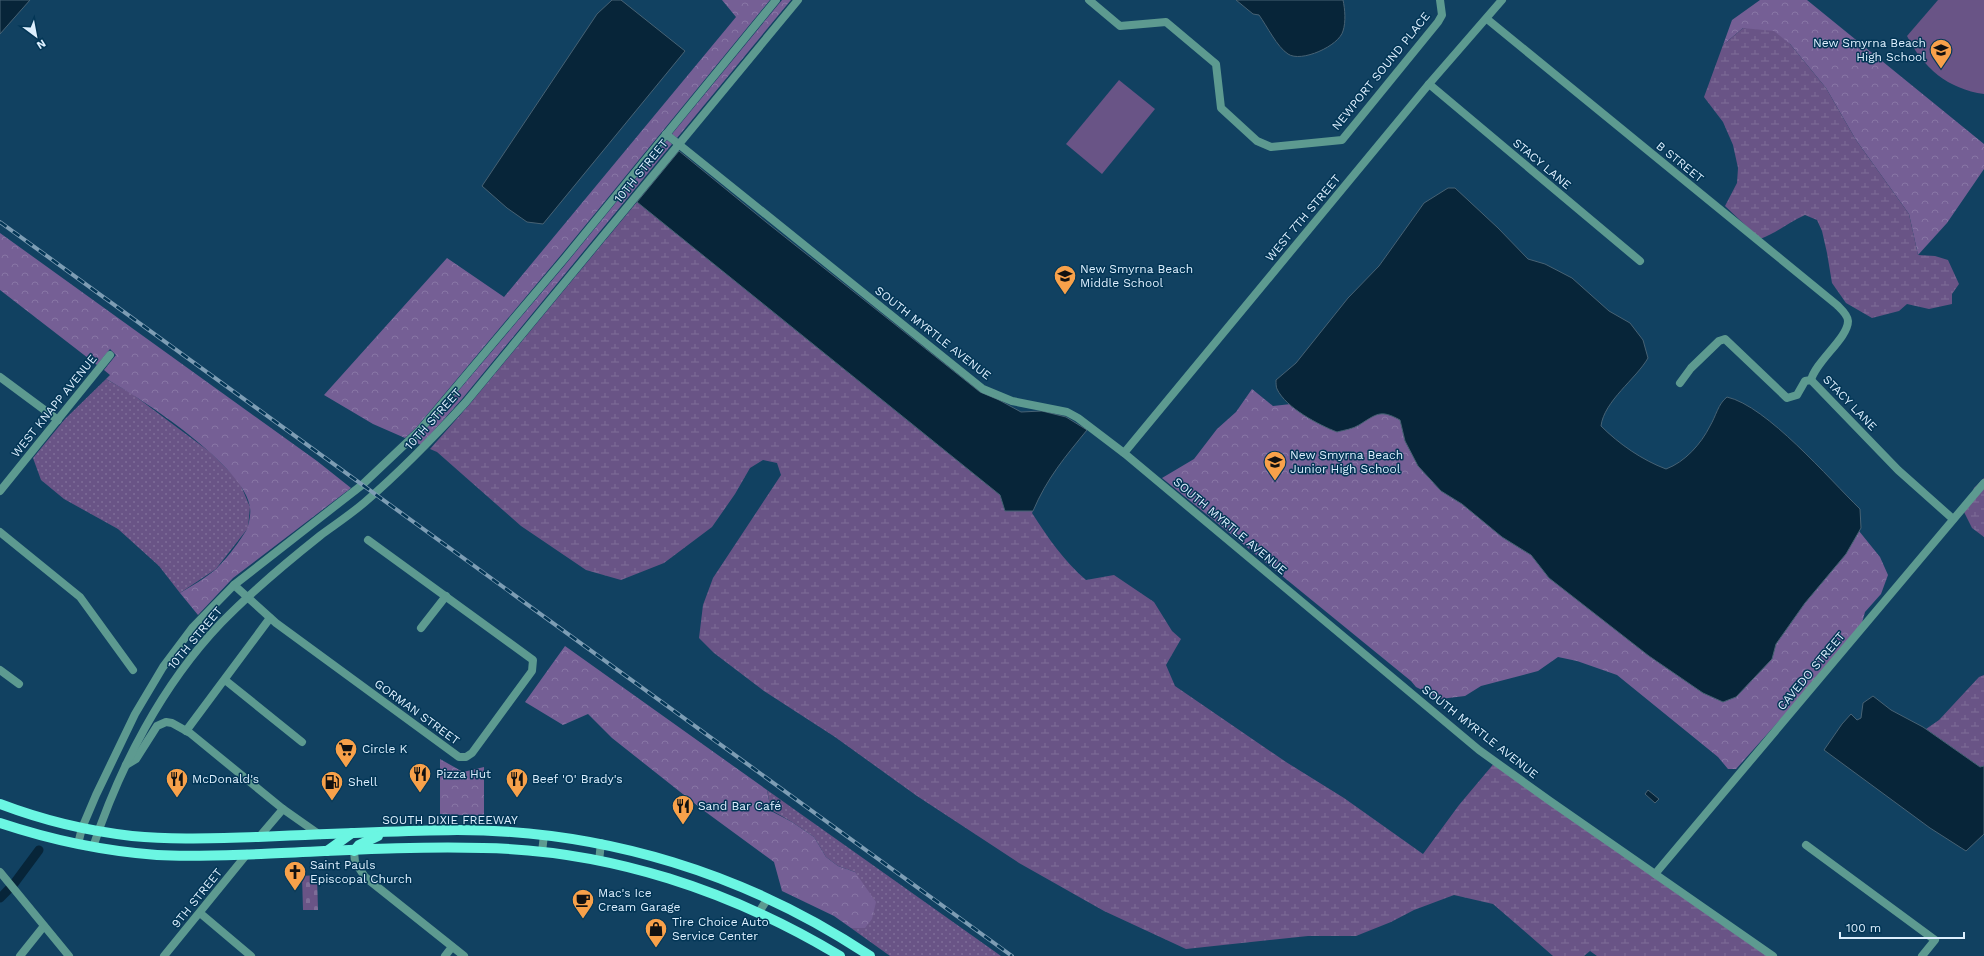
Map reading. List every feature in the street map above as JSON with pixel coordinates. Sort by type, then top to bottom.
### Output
[{"type":"main road","name":"SOUTH DIXIE FREEWAY","points":[[0,804],[55,822],[131,836],[174,838],[483,831],[544,835],[601,843],[685,865],[768,898],[829,930],[870,956]]},
{"type":"main road","points":[[0,823],[50,838],[92,847],[156,855],[325,852],[461,847],[542,852],[599,861],[676,880],[759,912],[840,956]]},
{"type":"main road","points":[[354,851],[359,844],[387,832]]},
{"type":"main road","points":[[325,852],[352,834]]},
{"type":"street","name":"10TH STREET","points":[[78,844],[82,828],[135,714],[163,667],[193,627],[234,585],[334,507],[391,459],[419,432],[565,258],[776,0]]},
{"type":"street","name":"10TH STREET","points":[[92,847],[126,765],[160,702],[182,671],[221,623],[279,569],[403,469],[466,402],[798,0]]},
{"type":"street","name":"NEWPORT SOUND PLACE","points":[[1089,0],[1120,26],[1166,22],[1216,64],[1221,108],[1257,141],[1271,146],[1342,140],[1438,22],[1442,15],[1440,0]]},
{"type":"street","name":"WEST 7TH STREET","points":[[1124,454],[1429,84],[1502,0]]},
{"type":"street","name":"B STREET","points":[[1487,19],[1837,305],[1848,320],[1846,329],[1815,370],[1811,380]]},
{"type":"street","name":"STACY LANE","points":[[1429,84],[1640,261]]},
{"type":"street","name":"SOUTH MYRTLE AVENUE","points":[[666,134],[983,389],[1012,400],[1067,412],[1078,418],[1124,454],[1479,750],[1773,956]]},
{"type":"street","name":"STACY LANE","points":[[1680,383],[1691,368],[1719,341],[1725,339],[1787,398],[1797,395],[1805,381],[1811,380],[1898,470],[1953,519]]},
{"type":"street","name":"WEST KNAPP AVENUE","points":[[0,491],[110,355]]},
{"type":"street","points":[[0,377],[58,420]]},
{"type":"street","points":[[391,459],[403,469]]},
{"type":"street","name":"CAVEDO STREET","points":[[1656,874],[1984,483]]},
{"type":"street","points":[[334,507],[344,518]]},
{"type":"street","points":[[0,532],[80,597],[133,670]]},
{"type":"street","name":"GORMAN STREET","points":[[234,585],[270,618],[459,757],[466,757],[472,753],[532,671],[533,660],[368,540]]},
{"type":"street","points":[[422,628],[446,596]]},
{"type":"street","points":[[186,731],[270,618]]},
{"type":"street","points":[[0,670],[19,684]]},
{"type":"street","points":[[225,680],[302,742]]},
{"type":"street","points":[[126,765],[136,759],[155,728],[161,724],[172,723],[186,731],[283,809],[320,835]]},
{"type":"street","points":[[260,836],[283,809]]},
{"type":"street","points":[[542,852],[544,835]]},
{"type":"street","points":[[599,861],[601,843]]},
{"type":"street","points":[[1806,845],[1935,940],[1922,956]]},
{"type":"street","points":[[354,851],[355,862],[365,876],[464,956]]},
{"type":"street","name":"9TH STREET","points":[[164,956],[247,854]]},
{"type":"street","points":[[0,872],[69,956]]},
{"type":"street","points":[[759,912],[768,898]]},
{"type":"street","points":[[200,913],[251,956]]},
{"type":"street","points":[[20,956],[44,926]]},
{"type":"street","points":[[445,956],[452,947]]},
{"type":"green space","points":[[722,0],[770,0],[561,255],[416,428],[405,438],[373,424],[324,395],[447,258],[504,297],[736,17]]},
{"type":"green space","points":[[782,0],[791,0],[677,138],[672,134]]},
{"type":"green space","points":[[1760,0],[1807,0],[1984,144],[1984,169],[1947,223],[1918,255],[1909,214],[1856,140],[1826,88],[1790,44],[1743,28],[1723,45],[1732,20]]},
{"type":"green space","points":[[1938,0],[1984,0],[1984,94],[1959,87],[1938,75],[1921,58],[1907,36]]},
{"type":"green space","points":[[1743,28],[1774,31],[1790,44],[1826,88],[1856,140],[1909,214],[1918,255],[1935,256],[1948,260],[1959,284],[1952,294],[1952,304],[1929,309],[1907,304],[1899,311],[1872,318],[1846,303],[1832,283],[1822,231],[1817,220],[1805,215],[1760,239],[1725,206],[1737,183],[1738,168],[1733,145],[1723,122],[1704,97],[1723,45]]},
{"type":"green space","points":[[1119,80],[1155,109],[1102,174],[1066,144]]},
{"type":"green space","points":[[667,140],[672,144],[462,399],[421,445],[415,442],[565,265]]},
{"type":"green space","points":[[637,202],[1000,495],[1005,511],[1033,511],[1032,513],[1057,549],[1086,580],[1114,575],[1154,602],[1172,631],[1181,639],[1166,665],[1175,686],[1286,762],[1344,798],[1423,854],[1459,805],[1496,761],[1773,956],[1597,956],[1590,951],[1584,956],[1553,956],[1493,904],[1454,895],[1414,910],[1391,922],[1356,936],[1308,936],[1186,949],[1104,911],[1019,863],[917,796],[835,737],[764,691],[714,653],[699,638],[703,605],[713,578],[781,475],[777,463],[763,460],[750,468],[735,494],[712,527],[664,563],[621,580],[586,570],[521,526],[437,452],[430,449],[469,405]]},
{"type":"green space","points":[[0,233],[317,461],[351,488],[233,578],[198,615],[180,593],[215,570],[228,556],[244,534],[247,529],[250,516],[250,508],[244,492],[231,474],[212,454],[190,435],[142,401],[106,379],[110,375],[104,370],[116,355],[110,349],[97,365],[0,290]]},
{"type":"green space","points":[[106,379],[131,393],[210,452],[239,481],[250,507],[248,528],[216,569],[180,593],[159,566],[118,529],[64,499],[41,480],[33,458],[65,419]]},
{"type":"green space","points":[[1252,389],[1273,406],[1291,404],[1292,407],[1358,426],[1369,418],[1378,414],[1388,415],[1400,420],[1405,441],[1418,466],[1441,491],[1462,504],[1502,537],[1531,555],[1549,578],[1649,656],[1703,693],[1723,702],[1736,697],[1772,659],[1776,644],[1805,603],[1846,554],[1859,531],[1880,557],[1888,575],[1881,594],[1865,612],[1860,630],[1736,769],[1728,769],[1718,757],[1617,675],[1577,661],[1558,657],[1538,671],[1481,686],[1465,696],[1440,699],[1416,687],[1411,681],[1162,478],[1194,459],[1217,429],[1236,412]]},
{"type":"green space","points":[[1984,478],[1984,537],[1972,528],[1964,512],[1974,488]]},
{"type":"green space","points":[[565,646],[767,790],[771,811],[792,822],[814,837],[826,857],[838,866],[855,872],[876,902],[872,919],[865,928],[851,928],[834,916],[782,891],[774,862],[703,810],[612,738],[588,714],[563,725],[525,702]]},
{"type":"green space","points":[[1984,675],[1984,766],[1980,767],[1926,729],[1939,720],[1979,677]]},
{"type":"green space","points":[[440,759],[463,772],[484,767],[484,816],[440,814]]},
{"type":"green space","points":[[767,790],[1001,956],[890,956],[851,928],[865,928],[855,872],[838,866],[826,857],[814,837],[771,810]]},
{"type":"green space","points":[[317,875],[318,910],[303,910],[302,876]]},
{"type":"water","points":[[0,0],[30,0],[0,34]]},
{"type":"water","points":[[612,0],[621,0],[685,51],[543,224],[527,222],[507,208],[482,186],[597,14]]},
{"type":"water","points":[[1236,0],[1343,0],[1345,24],[1340,37],[1335,42],[1319,52],[1310,55],[1294,56],[1284,51],[1272,36],[1259,15],[1253,14]]},
{"type":"water","points":[[679,151],[980,392],[1021,412],[1042,411],[1066,417],[1087,430],[1050,478],[1033,511],[1005,511],[1000,495],[637,202]]},
{"type":"water","points":[[1448,188],[1455,188],[1498,228],[1528,259],[1545,264],[1572,278],[1609,311],[1630,323],[1643,340],[1648,358],[1643,366],[1614,399],[1603,417],[1601,426],[1615,439],[1640,456],[1666,469],[1680,462],[1692,452],[1706,433],[1721,403],[1727,397],[1743,403],[1778,428],[1797,445],[1860,509],[1861,528],[1846,554],[1805,603],[1776,644],[1772,659],[1736,697],[1723,702],[1703,693],[1649,656],[1549,578],[1531,555],[1502,537],[1462,504],[1441,491],[1418,466],[1405,441],[1400,420],[1388,415],[1379,414],[1354,428],[1337,432],[1321,425],[1295,409],[1281,396],[1277,389],[1276,380],[1296,363],[1348,298],[1379,266],[1424,203]]},
{"type":"water","points":[[1873,696],[1891,710],[1923,727],[1980,767],[1984,766],[1984,834],[1966,851],[1930,828],[1824,750],[1842,724],[1851,714],[1857,720],[1861,718],[1863,703]]},
{"type":"water","points":[[1648,790],[1659,799],[1655,803],[1645,794]]},
{"type":"waterway","points":[[0,898],[13,885],[39,850]]},
{"type":"railway","points":[[0,222],[1012,956]]},
{"type":"place","name":"New Smyrna Beach High School","points":[[1941,70]]},
{"type":"place","name":"New Smyrna Beach Middle School","points":[[1065,296]]},
{"type":"place","name":"New Smyrna Beach Junior High School","points":[[1275,482]]},
{"type":"place","name":"Circle K","points":[[346,768]]},
{"type":"place","name":"Pizza Hut","points":[[420,794]]},
{"type":"place","name":"McDonald's","points":[[177,798]]},
{"type":"place","name":"Beef 'O' Brady's","points":[[517,798]]},
{"type":"place","name":"Shell","points":[[332,802]]},
{"type":"place","name":"Sand Bar Café","points":[[683,826]]},
{"type":"place","name":"Saint Pauls Episcopal Church","points":[[295,892]]},
{"type":"place","name":"Mac's Ice Cream Garage","points":[[583,920]]},
{"type":"place","name":"Tire Choice Auto Service Center","points":[[656,948]]}]
